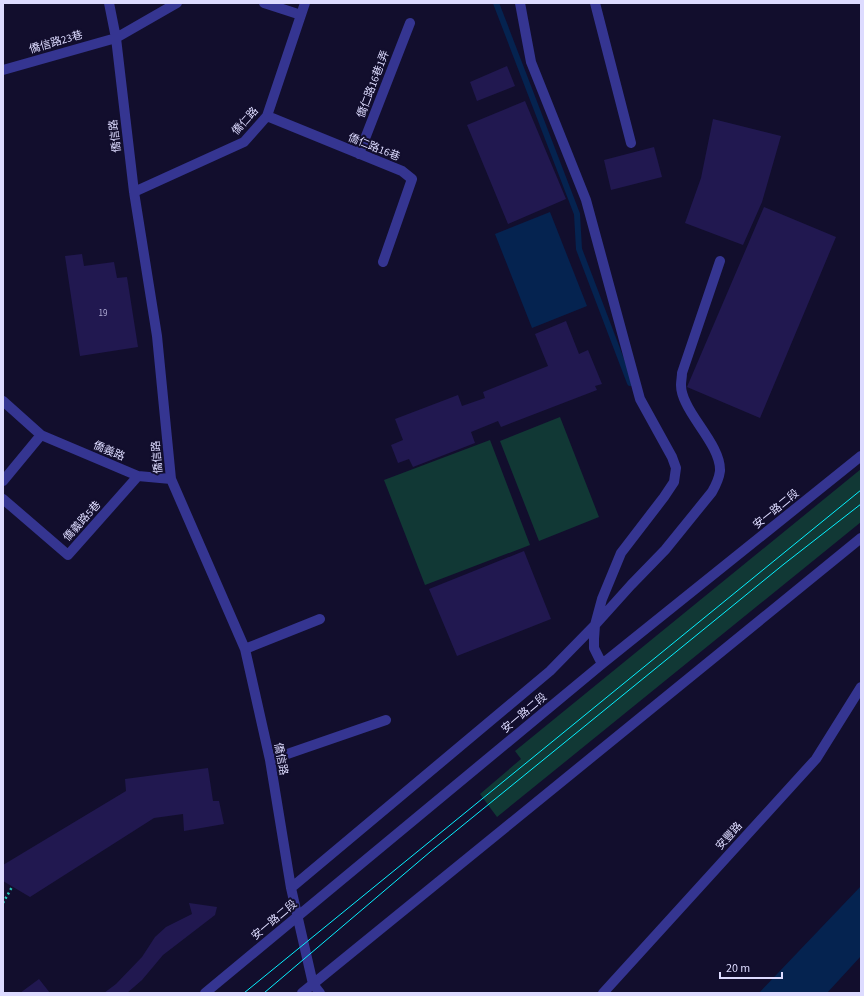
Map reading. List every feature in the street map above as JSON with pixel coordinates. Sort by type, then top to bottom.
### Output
[{"type":"street","name":"僑信路","points":[[109,3],[116,38],[134,192],[157,336],[171,479],[245,649],[270,760],[291,888],[313,984]]},
{"type":"street","name":"僑信路23巷","points":[[3,70],[116,38],[177,3]]},
{"type":"street","points":[[264,3],[301,14]]},
{"type":"street","name":"僑仁路","points":[[134,192],[244,142],[266,116],[305,3]]},
{"type":"street","points":[[520,3],[531,62],[586,200],[640,399],[672,457],[676,468],[674,482],[621,554],[602,599],[595,625],[594,639],[594,648],[602,664]]},
{"type":"street","points":[[595,3],[631,143]]},
{"type":"street","name":"僑仁路16巷1弄","points":[[359,154],[410,23]]},
{"type":"street","name":"僑仁路16巷","points":[[266,116],[402,171],[412,179],[383,262]]},
{"type":"street","points":[[291,888],[550,672],[665,550],[712,492],[720,471],[718,459],[714,449],[688,407],[680,386],[682,373],[720,261]]},
{"type":"street","name":"僑義路","points":[[3,400],[41,435],[138,476],[171,479]]},
{"type":"street","points":[[3,481],[41,435]]},
{"type":"street","name":"安一路二段","points":[[205,993],[602,664],[861,456]]},
{"type":"street","name":"僑義路5巷","points":[[3,499],[68,555],[138,476]]},
{"type":"street","points":[[302,993],[861,538]]},
{"type":"street","points":[[245,649],[320,619]]},
{"type":"street","name":"安豐路","points":[[603,993],[816,759],[861,687]]},
{"type":"street","points":[[270,760],[386,720]]},
{"type":"street","points":[[313,984],[320,993]]},
{"type":"path","points":[[3,903],[12,887]]},
{"type":"green space","points":[[560,417],[599,517],[539,541],[500,441]]},
{"type":"green space","points":[[490,440],[530,545],[425,585],[384,480]]},
{"type":"green space","points":[[861,469],[861,522],[497,817],[480,794],[521,759],[515,751]]},
{"type":"water","points":[[550,212],[587,306],[532,328],[495,234]]},
{"type":"water","points":[[861,886],[861,956],[827,993],[759,993]]},
{"type":"building","points":[[507,66],[515,86],[477,101],[470,82]]},
{"type":"building","points":[[525,101],[566,199],[508,224],[467,125]]},
{"type":"building","points":[[713,119],[781,136],[762,202],[743,245],[685,223],[701,178]]},
{"type":"building","points":[[654,147],[662,177],[611,190],[604,160]]},
{"type":"building","points":[[764,207],[836,237],[760,418],[687,387]]},
{"type":"building","points":[[82,254],[84,266],[114,262],[117,278],[127,277],[138,347],[80,356],[65,256]]},
{"type":"building","points":[[566,321],[579,354],[588,350],[602,384],[595,386],[597,390],[501,427],[498,421],[471,432],[475,443],[413,467],[409,459],[398,463],[391,445],[403,440],[395,419],[458,395],[462,406],[485,398],[483,392],[548,366],[535,334]]},
{"type":"building","points":[[524,551],[551,619],[457,656],[429,589]]},
{"type":"building","points":[[208,768],[213,801],[219,801],[224,824],[184,831],[183,814],[154,818],[30,897],[3,881],[3,865],[126,791],[125,779]]},
{"type":"building","points":[[189,903],[217,907],[215,915],[163,955],[142,980],[127,993],[104,993],[116,984],[142,957],[155,937],[166,927],[192,914]]},
{"type":"building","points":[[39,979],[50,993],[20,993]]},
{"type":"waterway","points":[[496,3],[577,214],[579,249],[630,383]]},
{"type":"tram line","points":[[244,993],[861,490]]},
{"type":"tram line","points":[[264,993],[430,852],[784,564],[861,504]]}]
